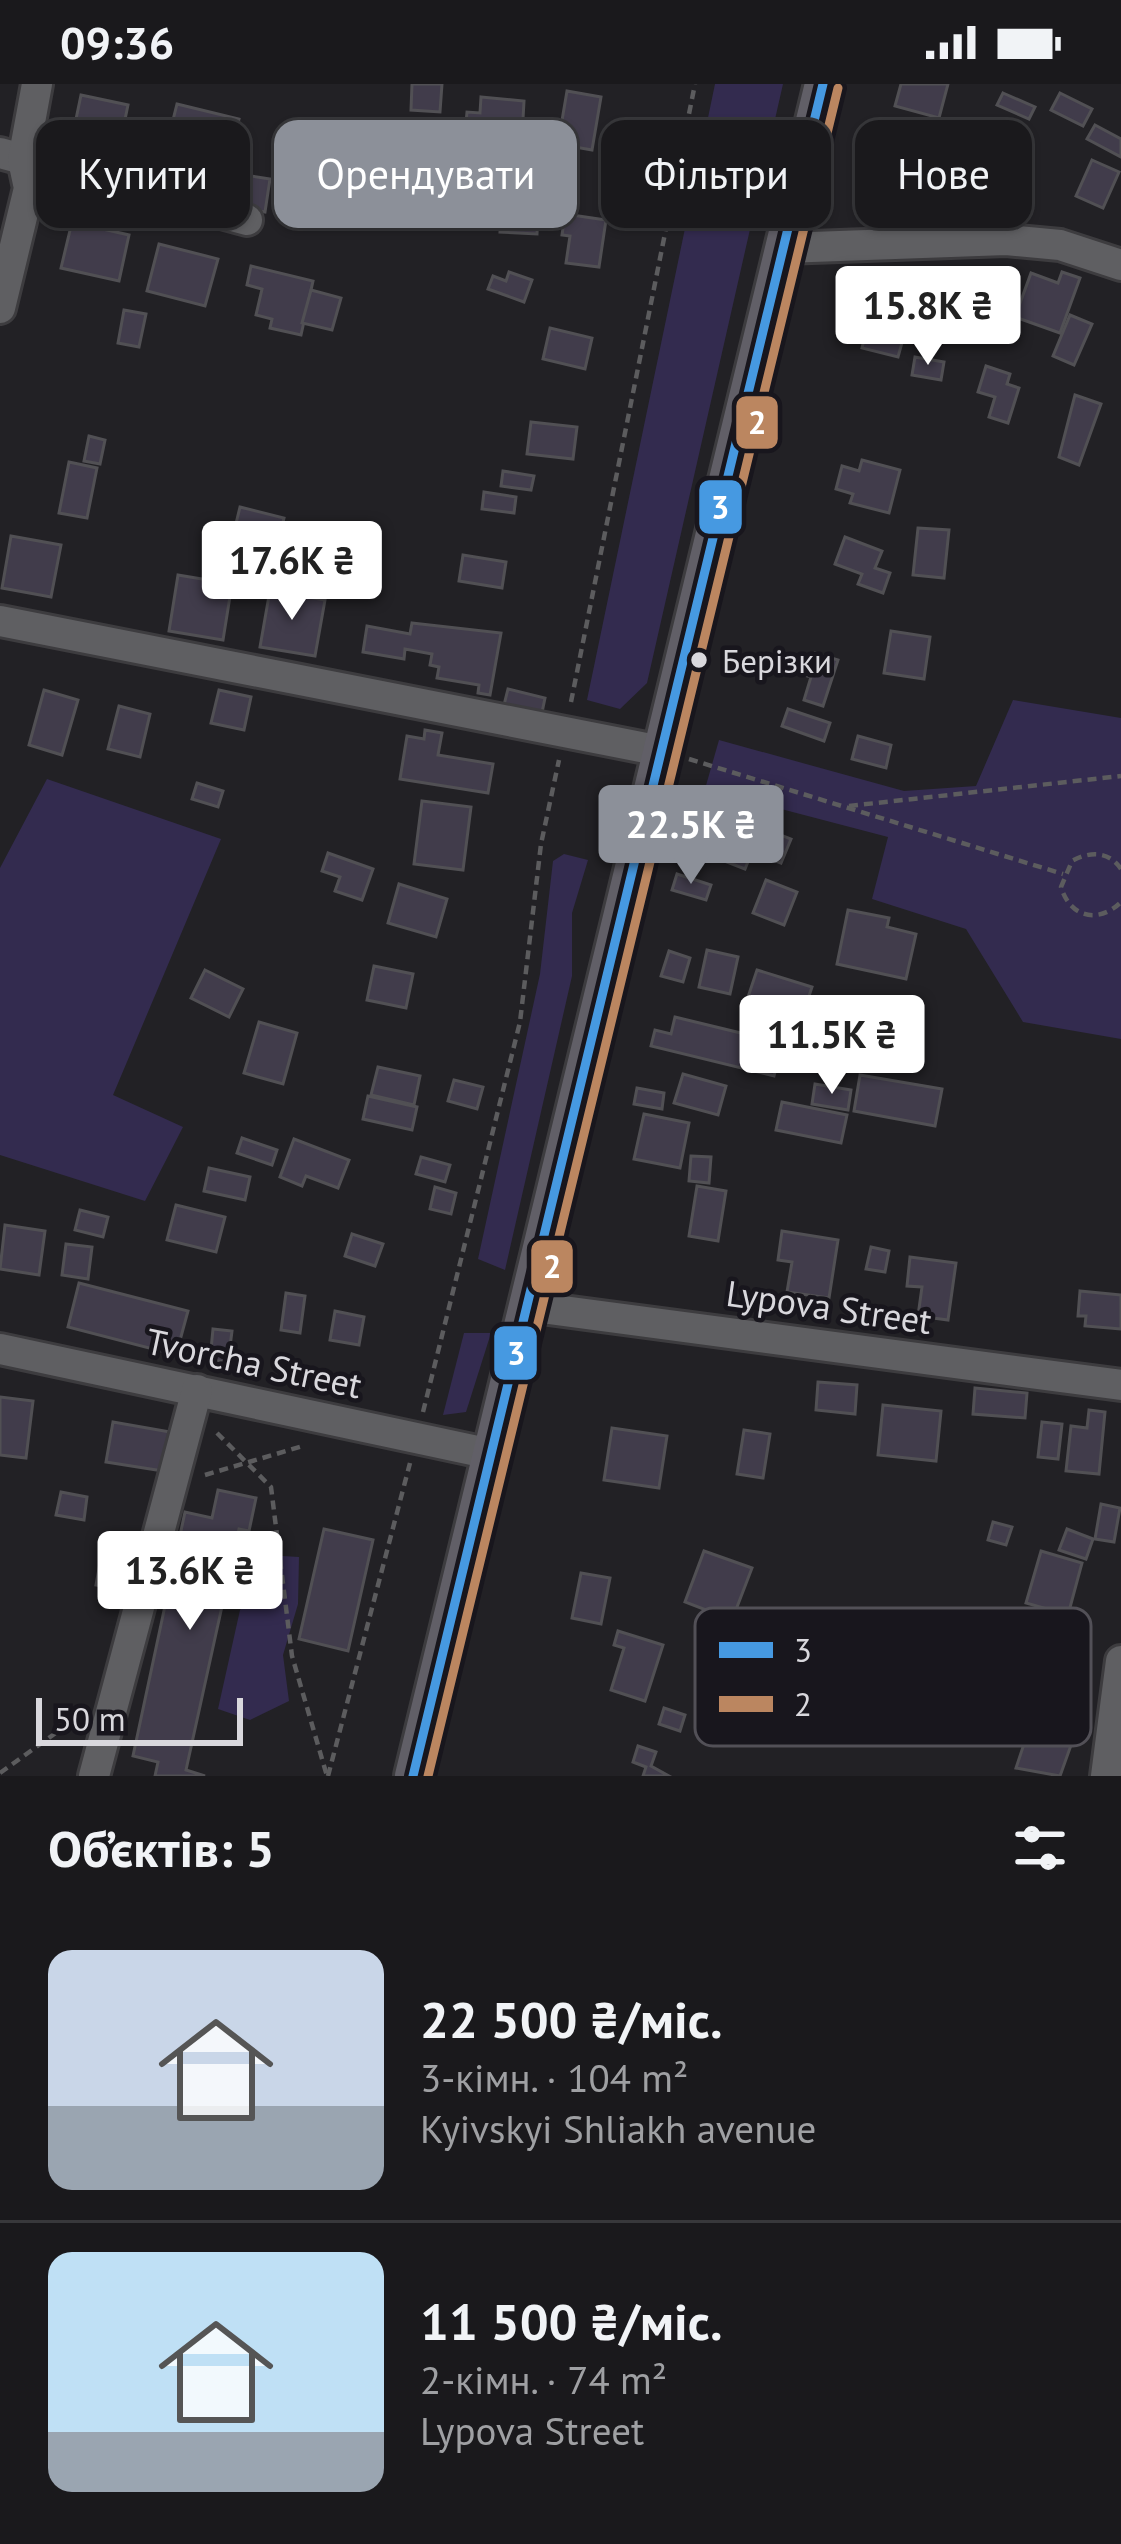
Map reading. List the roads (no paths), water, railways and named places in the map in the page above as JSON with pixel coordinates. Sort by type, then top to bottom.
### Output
[{"type":"main road","points":[[413,1776],[823,84]]},
{"type":"street","points":[[0,308],[28,188],[11,156],[37,84]]},
{"type":"street","points":[[784,248],[1006,240],[1060,245],[1121,265]]},
{"type":"street","points":[[0,622],[661,751]]},
{"type":"street","name":"Lypova Street","points":[[526,1306],[1121,1384]]},
{"type":"street","name":"Tvorcha Street","points":[[0,1349],[195,1397],[491,1454]]},
{"type":"street","points":[[94,1776],[195,1397]]},
{"type":"street","points":[[1106,1776],[1121,1661]]},
{"type":"place","name":"Берізки","points":[[699,660]]}]
